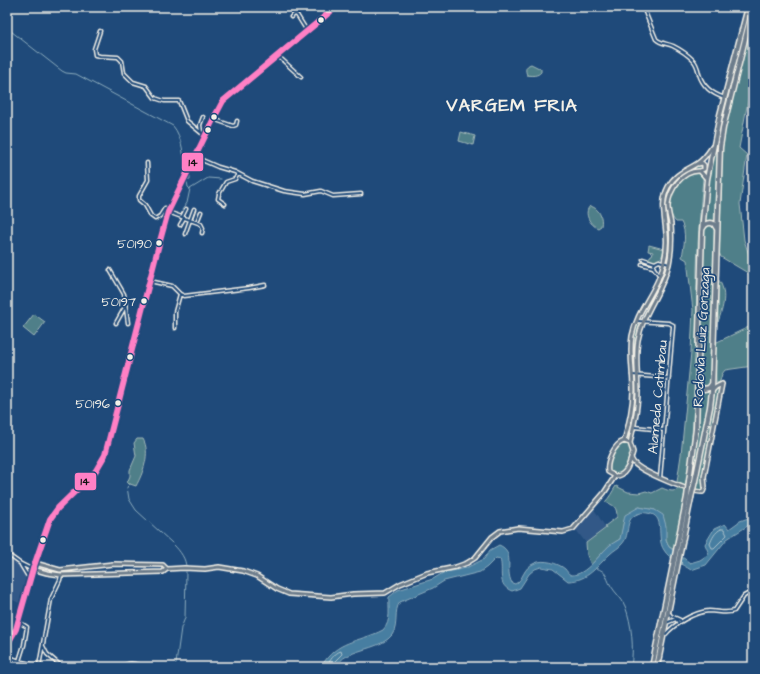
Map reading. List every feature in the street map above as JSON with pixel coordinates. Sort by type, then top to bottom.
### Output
[{"type":"highway","name":"Rodovia Luiz Gonzaga","points":[[689,497],[689,481],[695,444],[702,232],[707,179],[713,147],[748,7]]},
{"type":"highway","name":"Rodovia Luiz Gonzaga","points":[[652,667],[689,497],[695,482],[710,407],[712,391],[721,139],[753,7]]},
{"type":"highway","points":[[702,232],[704,226],[710,223],[716,226],[717,233]]},
{"type":"highway","points":[[697,381],[700,387],[704,389],[709,388],[712,380]]},
{"type":"highway","name":"Rodovia Luiz Gonzaga","points":[[656,667],[663,638],[675,565]]},
{"type":"main road","points":[[7,645],[14,635],[33,569],[48,524],[53,514],[66,499],[91,477],[105,456],[168,212],[213,119],[223,100],[336,7]]},
{"type":"main road","points":[[696,164],[713,147]]},
{"type":"main road","points":[[702,163],[704,165],[704,169],[700,171],[692,172],[682,178],[676,184],[671,194],[668,210],[672,243],[669,264],[665,278],[643,322],[637,348],[638,400],[630,443],[633,450],[628,466],[623,475],[615,476],[608,472],[608,466],[616,445],[624,441],[629,426],[631,408],[632,334],[636,321],[660,277],[664,262],[666,243],[663,212],[664,196],[671,182],[683,170],[702,163]]},
{"type":"main road","points":[[700,171],[707,179]]},
{"type":"main road","points":[[712,380],[722,384]]},
{"type":"main road","points":[[712,391],[722,384]]},
{"type":"main road","points":[[631,458],[635,464],[660,478],[683,488],[702,493],[704,491],[704,477],[722,384]]},
{"type":"main road","points":[[624,441],[630,443]]},
{"type":"main road","points":[[628,466],[635,464]]},
{"type":"main road","points":[[33,569],[61,575],[163,572],[167,569],[202,569],[219,567],[243,571],[257,576],[289,594],[330,597],[384,593],[400,584],[427,573],[456,567],[467,563],[475,558],[492,537],[500,531],[518,528],[563,532],[573,529],[604,493],[615,476]]},
{"type":"main road","points":[[35,563],[60,570],[113,564],[163,566],[167,569]]},
{"type":"street","points":[[326,7],[330,12]]},
{"type":"street","points":[[643,7],[656,39],[659,42],[676,48],[693,60],[697,65],[701,80],[707,89],[716,95],[725,98]]},
{"type":"street","points":[[291,17],[295,14],[297,15],[307,31]]},
{"type":"street","points":[[100,31],[94,49],[95,55],[120,58],[122,71],[131,80],[146,86],[158,100],[179,101],[187,121],[205,136]]},
{"type":"street","points":[[278,56],[300,77]]},
{"type":"street","points":[[202,132],[200,125],[203,117]]},
{"type":"street","points":[[213,119],[232,126],[235,126],[237,121]]},
{"type":"street","points":[[195,157],[218,167],[232,171],[252,181],[284,191],[305,194],[321,191],[333,196],[361,194]]},
{"type":"street","points":[[147,163],[148,180],[139,196],[139,200],[145,205],[151,216],[155,219],[160,216],[165,208],[170,208]]},
{"type":"street","points":[[225,204],[218,199],[219,194],[226,182],[235,179],[238,174]]},
{"type":"street","points":[[180,225],[186,208]]},
{"type":"street","points":[[185,234],[194,209]]},
{"type":"street","points":[[168,212],[197,222],[202,226],[202,233]]},
{"type":"street","points":[[197,222],[201,212]]},
{"type":"street","points":[[666,243],[672,243]]},
{"type":"street","points":[[660,261],[665,253]]},
{"type":"street","points":[[660,277],[653,267],[643,264],[645,259],[669,264]]},
{"type":"street","points":[[653,267],[655,262]]},
{"type":"street","points":[[110,270],[124,294],[128,323]]},
{"type":"street","points":[[150,281],[172,286],[180,294],[186,296],[264,285]]},
{"type":"street","points":[[174,328],[175,312],[180,294]]},
{"type":"street","points":[[648,300],[653,303]]},
{"type":"street","points":[[116,323],[125,306]]},
{"type":"street","points":[[636,321],[643,322]]},
{"type":"street","name":"Alameda Catimbau","points":[[643,322],[669,323],[673,325],[674,329],[660,478]]},
{"type":"street","points":[[632,375],[669,378]]},
{"type":"street","points":[[634,427],[664,430]]},
{"type":"street","points":[[7,554],[21,564],[33,569]]},
{"type":"street","points":[[21,564],[27,575]]},
{"type":"street","points":[[39,666],[51,599],[61,575]]},
{"type":"street","points":[[663,638],[678,622],[708,611],[734,611],[744,596],[753,591]]},
{"type":"street","points":[[668,609],[678,622]]},
{"type":"street","points":[[665,623],[676,619],[681,621]]},
{"type":"street","points":[[12,667],[24,645],[26,627],[18,622]]},
{"type":"street","points":[[42,645],[47,654],[62,667]]},
{"type":"street","points":[[7,656],[42,667]]},
{"type":"street","points":[[123,667],[130,663],[145,667]]},
{"type":"shaded area","points":[[594,509],[606,528],[586,543],[576,530]]},
{"type":"shaded area","points":[[7,557],[22,568],[27,577],[27,587],[21,604],[7,597]]},
{"type":"green space","points":[[751,26],[753,27],[753,75],[739,148],[747,155],[740,204],[744,240],[753,267],[753,276],[721,257],[719,252],[723,137],[747,33]]},
{"type":"green space","points":[[531,64],[541,69],[541,72],[531,76],[527,75],[526,68]]},
{"type":"green space","points":[[719,126],[714,222],[709,220],[704,223],[705,198]]},
{"type":"green space","points":[[461,132],[475,136],[473,145],[459,141]]},
{"type":"green space","points":[[699,164],[701,166],[699,170],[687,172],[675,182],[671,190],[667,206],[670,241],[667,241],[664,206],[667,190],[671,182],[677,176]]},
{"type":"green space","points":[[697,173],[703,178],[697,257],[694,405],[690,459],[686,486],[677,482],[691,352],[693,310],[687,260],[682,257],[684,230],[681,222],[676,222],[672,216],[670,208],[673,193],[677,185],[689,175]]},
{"type":"green space","points":[[590,206],[600,213],[601,226],[598,228],[590,222],[588,218],[587,212]]},
{"type":"green space","points":[[708,224],[713,226],[714,230],[715,343],[753,325],[753,366],[725,370],[718,383],[716,382],[715,348],[710,386],[703,388],[697,380],[703,230]]},
{"type":"green space","points":[[649,245],[664,249],[659,259],[654,261],[648,259],[653,252],[648,251]]},
{"type":"green space","points":[[665,263],[667,264],[663,278],[652,301],[651,300],[657,289]]},
{"type":"green space","points":[[718,279],[723,289],[724,300],[718,322]]},
{"type":"green space","points":[[34,314],[45,322],[34,337],[23,328]]},
{"type":"green space","points":[[637,324],[640,325],[635,345],[636,372],[633,371],[632,353]]},
{"type":"green space","points":[[634,377],[637,377],[636,409],[629,442],[625,441],[631,417]]},
{"type":"green space","points":[[719,387],[703,482],[703,490],[701,492],[694,490],[714,392]]},
{"type":"green space","points":[[711,388],[709,407],[694,484],[689,484],[696,447],[699,389],[706,391]]},
{"type":"green space","points":[[137,439],[143,439],[146,457],[136,486],[127,483],[130,476],[130,470],[136,456],[134,443]]},
{"type":"green space","points":[[622,442],[630,444],[631,453],[625,470],[618,476],[610,473],[609,465],[614,452]]},
{"type":"green space","points":[[616,486],[628,492],[639,493],[646,491],[652,493],[662,488],[672,491],[678,489],[686,490],[675,550],[669,547],[655,510],[639,507],[624,520],[621,538],[606,549],[591,565],[587,555],[586,543],[606,528],[605,526],[617,517],[614,507],[605,502]]},
{"type":"water","points":[[639,507],[655,510],[663,515],[666,526],[666,540],[669,547],[690,563],[700,560],[709,554],[705,544],[714,529],[725,524],[729,529],[740,521],[751,517],[753,508],[753,528],[749,525],[727,539],[706,565],[691,570],[672,559],[664,550],[660,539],[660,527],[657,518],[647,513],[641,513],[631,518],[627,536],[621,545],[587,576],[568,581],[553,569],[541,567],[535,569],[529,574],[520,588],[512,591],[504,585],[502,581],[500,559],[496,558],[480,572],[444,581],[433,588],[400,602],[397,610],[394,631],[388,639],[377,645],[345,657],[335,667],[321,667],[327,658],[341,646],[383,630],[389,619],[389,597],[398,590],[433,579],[443,573],[466,568],[484,559],[490,550],[499,545],[507,552],[509,572],[512,583],[515,584],[518,582],[531,565],[542,561],[555,563],[565,569],[570,575],[577,574],[587,568],[610,545],[620,539],[625,515]]},
{"type":"waterway","points":[[7,28],[62,71],[76,74],[173,126],[179,136],[182,148],[184,172]]},
{"type":"waterway","points":[[190,176],[190,180],[187,181],[190,189],[208,178],[221,179]]},
{"type":"waterway","points":[[182,210],[187,203],[190,189]]},
{"type":"waterway","points":[[130,484],[127,487],[129,499],[136,510],[172,543]]},
{"type":"waterway","points":[[174,545],[182,555],[186,567]]},
{"type":"waterway","points":[[596,568],[603,571],[611,586],[625,606],[632,636],[631,667]]},
{"type":"waterway","points":[[176,664],[181,628],[185,618],[186,572]]},
{"type":"transit line","name":"14","points":[[7,645],[16,629],[33,569],[50,519],[58,508],[95,472],[105,455],[168,212],[215,116],[223,101],[336,7]]},
{"type":"place","name":"50190","points":[[159,243]]},
{"type":"place","name":"50197","points":[[144,301]]},
{"type":"place","name":"50196","points":[[118,403]]},
{"type":"district","name":"VARGEM FRIA","points":[[512,105]]}]
